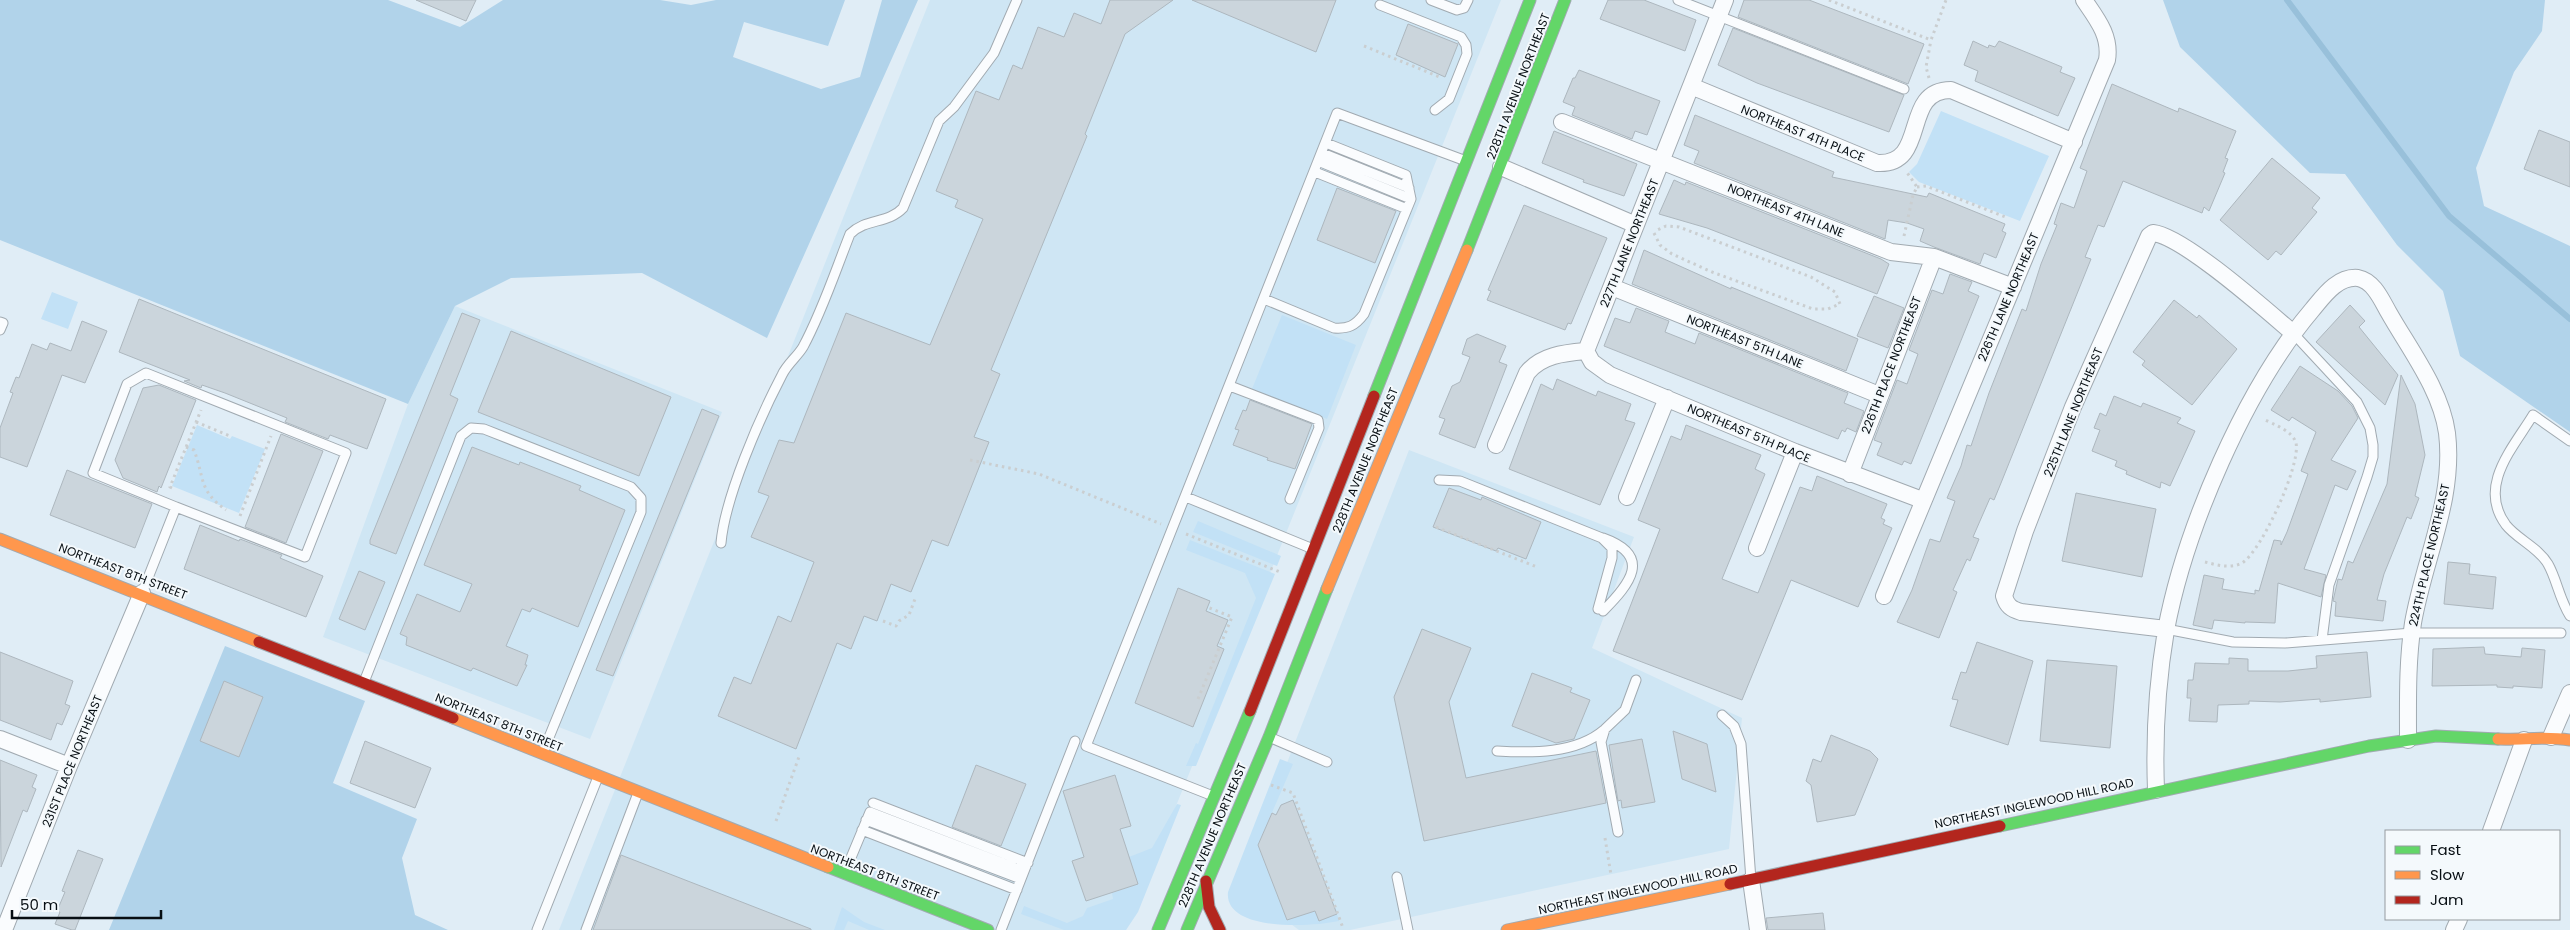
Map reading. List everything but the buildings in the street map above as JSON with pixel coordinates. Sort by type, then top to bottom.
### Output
[{"type":"main road","name":"228TH AVENUE NORTHEAST","points":[[1158,930],[1215,796],[1314,549],[1530,0]]},
{"type":"main road","name":"228TH AVENUE NORTHEAST","points":[[1187,930],[1206,881],[1269,737],[1338,562],[1501,167],[1566,0]]},
{"type":"main road","points":[[1466,161],[1478,172]]},
{"type":"main road","points":[[1458,269],[1464,224]]},
{"type":"main road","points":[[1344,506],[1349,488],[1348,462]]},
{"type":"main road","name":"NORTHEAST 8TH STREET","points":[[0,538],[142,593],[844,875],[988,930]]},
{"type":"main road","points":[[1334,541],[1330,551],[1338,562]]},
{"type":"main road","points":[[1314,549],[1316,568],[1314,582]]},
{"type":"main road","points":[[1287,692],[1289,662],[1304,615]]},
{"type":"main road","name":"NORTHEAST INGLEWOOD HILL ROAD","points":[[1506,930],[1751,880],[2156,790],[2369,746],[2436,736],[2524,740],[2551,737],[2570,740]]},
{"type":"main road","points":[[1206,881],[1209,907],[1220,930]]},
{"type":"street","name":"227TH LANE NORTHEAST","points":[[1586,351],[1725,0]]},
{"type":"street","name":"226TH LANE NORTHEAST","points":[[1884,596],[1922,500],[2107,60],[2109,47],[2103,27],[2084,0]]},
{"type":"street","name":"NORTHEAST 4TH PLACE","points":[[1691,86],[1877,163],[1889,163],[1898,160],[1906,152],[1923,104],[1938,90],[1951,90],[2074,142]]},
{"type":"street","name":"NORTHEAST 4TH LANE","points":[[1562,122],[1891,252],[1934,257],[2013,287]]},
{"type":"street","points":[[1501,167],[1636,225]]},
{"type":"street","name":"225TH LANE NORTHEAST","points":[[2166,629],[2021,612],[2012,610],[2006,604],[2004,596],[2025,531],[2073,407],[2149,236],[2153,233],[2166,236],[2209,264],[2293,332]]},
{"type":"street","name":"226TH PLACE NORTHEAST","points":[[1850,474],[1934,257]]},
{"type":"street","name":"224TH PLACE NORTHEAST","points":[[2293,332],[2328,290],[2338,283],[2358,278],[2374,288],[2430,384],[2441,409],[2446,432],[2448,459],[2443,508],[2412,633],[2408,674],[2408,740]]},
{"type":"street","name":"NORTHEAST 5TH LANE","points":[[1612,287],[1879,395]]},
{"type":"street","points":[[2156,790],[2154,735],[2166,629],[2181,571],[2205,503],[2250,404],[2293,332]]},
{"type":"street","points":[[1496,445],[1526,373],[1532,366],[1540,360],[1563,353],[1586,351]]},
{"type":"street","name":"NORTHEAST 5TH PLACE","points":[[1586,351],[1592,362],[1610,375],[1795,452],[1922,500]]},
{"type":"street","points":[[1627,497],[1667,398]]},
{"type":"street","points":[[1757,548],[1795,452]]},
{"type":"street","name":"231ST PLACE NORTHEAST","points":[[4,930],[69,766],[142,593]]},
{"type":"street","points":[[2551,737],[2570,693]]},
{"type":"street","points":[[0,739],[69,766]]},
{"type":"street","points":[[2491,830],[2524,740]]},
{"type":"street","points":[[1751,880],[1758,930]]},
{"type":"lane","points":[[721,543],[724,520],[733,492],[764,414],[782,374],[802,349],[812,329],[850,234],[858,226],[867,222],[896,216],[903,208],[939,121],[954,107],[994,53],[1017,0]]},
{"type":"lane","points":[[1431,0],[1459,10],[1464,8],[1468,0]]},
{"type":"lane","points":[[1442,5],[1449,4],[1452,0]]},
{"type":"lane","points":[[1678,0],[1904,89]]},
{"type":"lane","points":[[1380,5],[1461,37],[1466,45],[1467,54],[1449,99],[1435,110]]},
{"type":"lane","points":[[1215,796],[1086,746],[1337,113],[1466,161]]},
{"type":"lane","points":[[1264,299],[1334,328],[1344,329],[1357,324],[1364,314],[1411,199],[1406,174],[1326,143]]},
{"type":"lane","points":[[1320,157],[1409,188]]},
{"type":"lane","points":[[1320,157],[1411,199]]},
{"type":"lane","points":[[1315,172],[1406,209]]},
{"type":"lane","points":[[0,322],[3,323],[0,330]]},
{"type":"lane","points":[[2293,332],[2361,407],[2370,428],[2373,445],[2373,457],[2367,477],[2329,585],[2322,640]]},
{"type":"lane","points":[[146,372],[346,453],[306,557],[176,507],[93,473],[127,384],[146,372]]},
{"type":"lane","points":[[1230,386],[1318,420],[1320,428],[1290,499]]},
{"type":"lane","points":[[2570,441],[2533,415],[2496,478],[2494,496],[2506,524],[2547,563],[2560,601],[2570,616]]},
{"type":"lane","points":[[364,682],[462,436],[470,428],[484,429],[630,487],[641,498],[642,512],[542,754]]},
{"type":"lane","points":[[1438,480],[1460,481],[1602,538],[1625,548],[1631,555],[1631,577],[1619,595],[1601,610],[1612,558],[1612,548],[1602,538]]},
{"type":"lane","points":[[1186,497],[1314,549]]},
{"type":"lane","points":[[142,593],[176,507]]},
{"type":"lane","points":[[2166,629],[2233,642],[2285,643],[2412,633],[2561,633]]},
{"type":"lane","points":[[1497,751],[1537,752],[1585,743],[1605,729],[1625,710],[1636,680]]},
{"type":"lane","points":[[1722,714],[1734,726],[1741,744],[1751,880]]},
{"type":"lane","points":[[1605,729],[1601,750],[1618,832]]},
{"type":"lane","points":[[1269,737],[1327,762]]},
{"type":"lane","points":[[1001,930],[1074,741]]},
{"type":"lane","points":[[537,930],[598,776]]},
{"type":"lane","points":[[586,930],[638,793]]},
{"type":"lane","points":[[870,811],[1024,871]]},
{"type":"lane","points":[[870,811],[1024,871]]},
{"type":"lane","points":[[844,875],[870,811]]},
{"type":"lane","points":[[862,830],[1017,890]]},
{"type":"lane","points":[[1397,877],[1408,930]]},
{"type":"path","points":[[1829,0],[1931,40]]},
{"type":"path","points":[[1931,83],[1926,67],[1931,40],[1946,0]]},
{"type":"path","points":[[1364,46],[1455,83]]},
{"type":"path","points":[[1906,170],[1917,187]]},
{"type":"path","points":[[1917,187],[1926,186],[2008,218]]},
{"type":"path","points":[[1901,253],[1910,205],[1917,187]]},
{"type":"path","points":[[1666,226],[1679,227],[1811,277],[1835,292],[1840,304],[1828,309],[1813,309],[1758,290],[1672,254],[1660,245],[1654,232],[1666,226]]},
{"type":"path","points":[[178,491],[170,487],[203,404]]},
{"type":"path","points":[[2205,562],[2229,567],[2241,563],[2252,556],[2261,543],[2283,494],[2296,454],[2296,443],[2292,435],[2263,419]]},
{"type":"path","points":[[196,422],[230,436]]},
{"type":"path","points":[[211,504],[241,516],[270,444]]},
{"type":"path","points":[[186,447],[194,450],[200,466],[202,483],[208,496],[227,510]]},
{"type":"path","points":[[970,460],[1039,474],[1280,572]]},
{"type":"path","points":[[1436,527],[1537,567]]},
{"type":"path","points":[[883,621],[896,626],[899,621],[910,615],[915,599]]},
{"type":"path","points":[[1198,699],[1232,617],[1207,608]]},
{"type":"path","points":[[776,821],[800,754]]},
{"type":"path","points":[[1265,783],[1292,794],[1344,928]]},
{"type":"shaded area","points":[[0,0],[388,0],[460,27],[503,0],[660,0],[691,5],[716,0],[845,0],[828,46],[744,22],[733,57],[821,89],[860,77],[882,0],[918,0],[767,338],[642,273],[511,278],[455,306],[408,404],[0,240]]},
{"type":"shaded area","points":[[930,0],[1501,0],[1126,930],[559,930]]},
{"type":"shaded area","points":[[2163,0],[2545,0],[2542,31],[2514,72],[2476,168],[2484,206],[2570,246],[2570,432],[2460,356],[2443,291],[2397,245],[2345,174],[2310,173],[2180,47]]},
{"type":"shaded area","points":[[1941,111],[2049,156],[2020,221],[1919,182],[1909,172],[1917,164]]},
{"type":"shaded area","points":[[52,292],[78,302],[68,329],[41,319]]},
{"type":"shaded area","points":[[455,306],[722,412],[590,739],[323,637],[408,404]]},
{"type":"shaded area","points":[[1282,315],[1356,345],[1327,419],[1252,389]]},
{"type":"shaded area","points":[[197,425],[230,439],[232,436],[265,449],[239,513],[172,486]]},
{"type":"shaded area","points":[[1409,450],[1634,537],[1592,648],[1742,718],[1729,849],[1350,930],[1299,930],[1239,886]]},
{"type":"shaded area","points":[[1198,521],[1281,556],[1277,566],[1193,532]]},
{"type":"shaded area","points":[[1190,540],[1275,574],[1196,766],[1186,766],[1196,743],[1198,744],[1256,598],[1245,573],[1186,550]]},
{"type":"shaded area","points":[[225,646],[365,701],[333,783],[417,819],[402,858],[415,915],[448,930],[109,930]]},
{"type":"shaded area","points":[[1280,759],[1293,764],[1258,845],[1287,919],[1315,911],[1319,921],[1337,914],[1339,921],[1307,925],[1269,923],[1252,920],[1239,914],[1230,904],[1228,892]]},
{"type":"shaded area","points":[[1177,804],[1181,805],[1138,912],[1126,930],[1064,930],[1021,914],[1024,906],[1067,923],[1083,916],[1087,908],[1113,899],[1112,893],[1138,884],[1129,857],[1152,848]]},
{"type":"shaded area","points":[[842,907],[864,922],[885,930],[869,930],[848,921],[844,930],[834,930]]},
{"type":"waterway","points":[[2287,0],[2449,216],[2570,319]]},
{"type":"traffic: fast","points":[[1374,396],[1530,0]]},
{"type":"traffic: fast","points":[[1467,250],[1565,0]]},
{"type":"traffic: fast","points":[[1187,930],[1269,737],[1327,589]]},
{"type":"traffic: fast","points":[[1158,930],[1250,711]]},
{"type":"traffic: fast","points":[[2000,826],[2369,746],[2436,736],[2498,739]]},
{"type":"traffic: fast","points":[[828,867],[988,930]]},
{"type":"traffic: slow","points":[[1327,589],[1467,250]]},
{"type":"traffic: slow","points":[[0,539],[259,642]]},
{"type":"traffic: slow","points":[[453,718],[828,867]]},
{"type":"traffic: slow","points":[[2498,739],[2552,738],[2570,740]]},
{"type":"traffic: slow","points":[[1507,930],[1730,884]]},
{"type":"traffic: jam","points":[[1250,711],[1374,396]]},
{"type":"traffic: jam","points":[[259,642],[453,718]]},
{"type":"traffic: jam","points":[[1730,884],[2000,826]]},
{"type":"traffic: jam","points":[[1206,881],[1209,907],[1220,930]]}]
